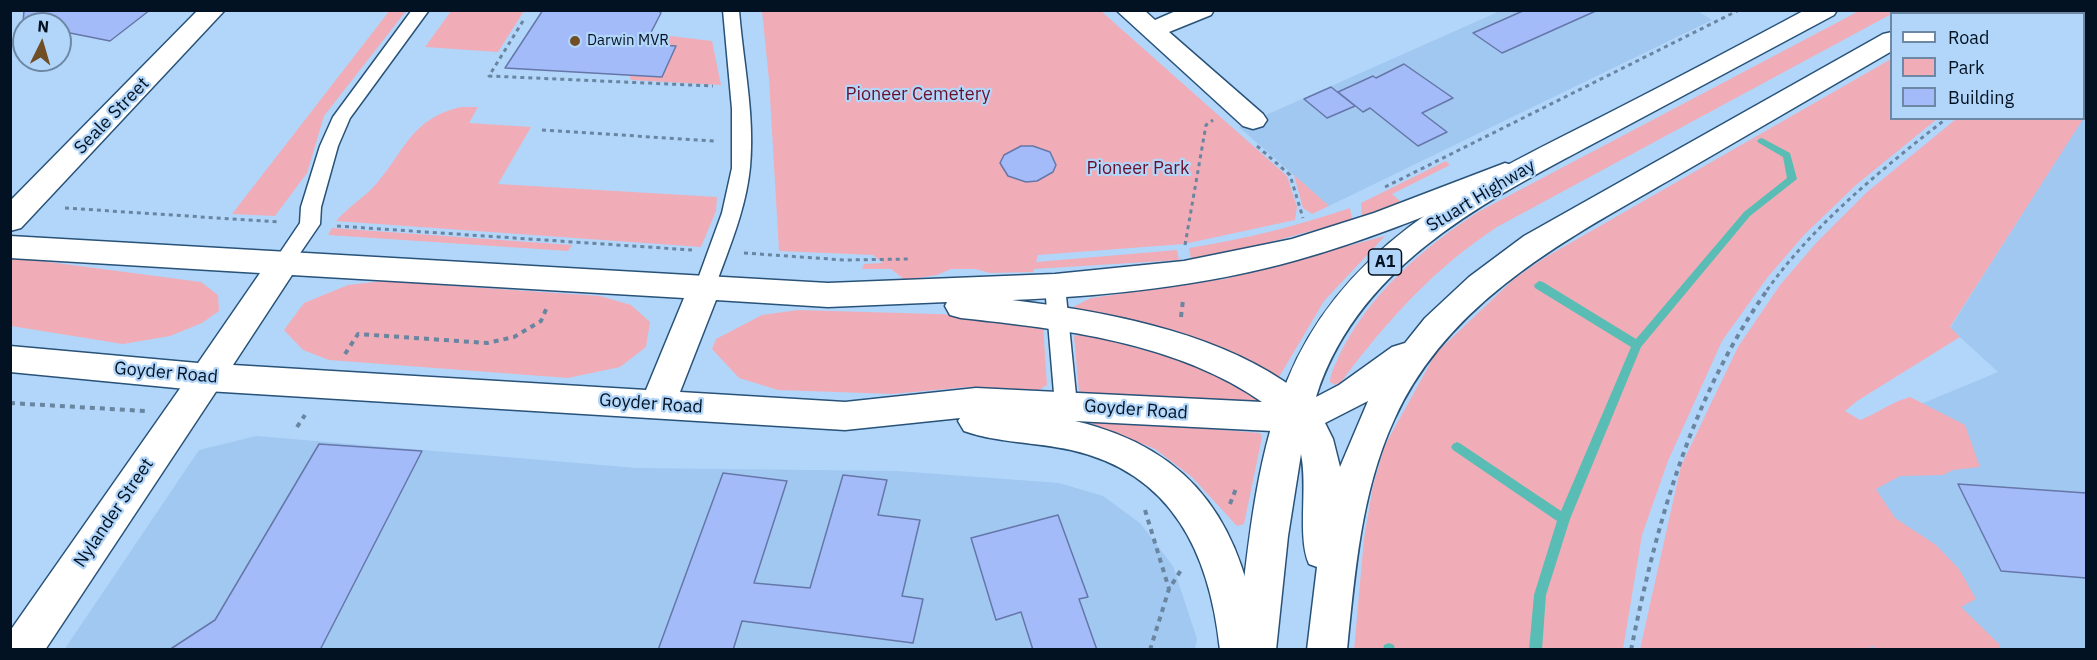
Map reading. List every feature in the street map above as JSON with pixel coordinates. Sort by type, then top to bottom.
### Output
[{"type":"main road","name":"Seale Street","points":[[10,220],[213,10]]},
{"type":"main road","points":[[1128,10],[1152,30],[1254,132]]},
{"type":"main road","points":[[1152,30],[1202,10]]},
{"type":"main road","name":"Stuart Highway","points":[[1256,650],[1267,560],[1297,414],[1318,350],[1363,284],[1393,254],[1459,204],[1825,10]]},
{"type":"main road","points":[[1327,650],[1341,528],[1367,437],[1382,404],[1421,345],[1447,315],[1498,269],[1534,244],[1890,41]]},
{"type":"main road","points":[[828,295],[1054,286],[1174,274],[1294,250],[1385,221],[1539,160]]},
{"type":"main road","points":[[10,247],[828,295],[985,308],[1057,318],[1126,333],[1205,358],[1267,387],[1297,414],[1318,446],[1321,465],[1323,650]]},
{"type":"main road","name":"Nylander Street","points":[[21,650],[283,263]]},
{"type":"main road","points":[[658,405],[705,287]]},
{"type":"main road","points":[[10,345],[151,372]]},
{"type":"main road","points":[[1297,414],[1333,406],[1421,345]]},
{"type":"main road","name":"Goyder Road","points":[[10,360],[207,377],[845,416],[976,402],[1297,414]]},
{"type":"main road","points":[[845,416],[1010,425],[1104,444],[1125,453],[1165,479],[1194,509],[1209,534],[1227,574],[1240,650]]},
{"type":"lane","points":[[283,263],[310,225],[311,207],[330,146],[342,117],[421,10]]},
{"type":"lane","points":[[705,287],[735,201],[741,143],[730,10]]},
{"type":"lane","points":[[1054,286],[1066,405]]},
{"type":"path","points":[[1376,192],[1739,10]]},
{"type":"path","points":[[523,21],[489,76],[737,88]]},
{"type":"path","points":[[1195,244],[1184,247],[1206,126],[1221,114]]},
{"type":"path","points":[[1632,650],[1676,465],[1731,345],[1774,281],[1810,240],[1862,189],[1945,120]]},
{"type":"path","points":[[542,130],[741,143]]},
{"type":"path","points":[[1254,132],[1290,175],[1303,220]]},
{"type":"path","points":[[59,207],[844,260],[915,260]]},
{"type":"path","points":[[1292,222],[1313,217]]},
{"type":"path","points":[[573,252],[578,242]]},
{"type":"path","points":[[340,362],[358,334],[487,343],[514,337],[541,321],[550,301]]},
{"type":"path","points":[[10,403],[155,411]]},
{"type":"path","points":[[297,427],[309,408]]},
{"type":"path","points":[[1150,650],[1170,589],[1209,534]]},
{"type":"shaded area","points":[[1696,10],[1712,20],[1329,206],[1239,127],[1500,11]]},
{"type":"shaded area","points":[[2086,113],[2086,649],[1769,649],[1832,441],[1998,372],[1950,328],[2082,120],[2085,120]]},
{"type":"shaded area","points":[[256,436],[637,468],[897,471],[1059,483],[1103,496],[1140,523],[1173,566],[1197,639],[1195,650],[64,650],[199,450]]},
{"type":"green space","points":[[390,10],[406,11],[324,116],[307,173],[275,216],[232,214]]},
{"type":"green space","points":[[451,11],[524,11],[498,52],[425,47]]},
{"type":"green space","points":[[762,11],[1101,11],[1287,176],[1297,207],[1295,220],[1184,244],[1038,255],[1036,262],[1177,250],[1179,260],[1034,269],[1033,272],[990,273],[975,269],[951,269],[937,275],[905,280],[891,269],[862,269],[864,264],[883,263],[873,255],[779,251],[769,80]]},
{"type":"green space","points":[[1859,11],[1897,11],[1890,12],[1890,15],[1497,227],[1431,279],[1393,317],[1341,382],[1335,385],[1330,382],[1333,369],[1351,334],[1381,293],[1417,257],[1478,212]]},
{"type":"green space","points":[[653,34],[712,41],[721,85],[631,80],[629,75],[662,76],[676,46],[649,45]]},
{"type":"green space","points":[[1890,60],[1890,120],[1936,120],[1856,185],[1804,235],[1767,278],[1722,341],[1668,461],[1642,535],[1623,649],[1354,650],[1364,539],[1373,486],[1385,445],[1436,353],[1514,279],[1546,257]]},
{"type":"green space","points":[[461,107],[478,107],[469,123],[531,127],[498,184],[717,197],[716,211],[701,247],[336,221],[377,183],[420,127],[444,112]]},
{"type":"green space","points":[[1955,120],[2082,120],[1950,327],[1960,337],[1857,401],[1845,411],[1860,420],[1910,397],[1965,425],[1980,467],[1953,470],[1943,475],[1900,476],[1876,489],[1895,518],[1936,545],[1959,569],[1976,599],[1961,607],[2000,645],[2000,649],[1877,650],[1872,646],[1867,650],[1640,649],[1681,466],[1738,347],[1780,285],[1816,243],[1867,192]]},
{"type":"green space","points":[[1446,161],[1450,165],[1392,194],[1402,203],[1362,217],[1361,203]]},
{"type":"green space","points":[[1294,175],[1329,206],[1312,214],[1303,208]]},
{"type":"green space","points":[[1350,208],[1352,220],[1252,247],[1191,259],[1189,248],[1271,231]]},
{"type":"green space","points":[[332,228],[572,245],[568,251],[328,235]]},
{"type":"green space","points":[[1385,236],[1324,301],[1279,377],[1188,340],[1073,307],[1091,298],[1224,279]]},
{"type":"green space","points":[[11,257],[201,282],[218,295],[219,311],[202,323],[170,336],[123,344],[11,326]]},
{"type":"green space","points":[[383,281],[600,296],[631,305],[650,322],[646,347],[620,367],[568,378],[329,360],[303,350],[284,330],[304,303],[348,285]]},
{"type":"green space","points":[[798,310],[970,315],[1043,325],[1047,385],[1039,390],[967,387],[892,394],[778,390],[739,378],[712,349],[716,339],[762,315]]},
{"type":"green space","points":[[1083,334],[1167,356],[1257,392],[1270,401],[1261,405],[1084,395],[1079,391],[1074,336]]},
{"type":"green space","points":[[1092,419],[1260,433],[1262,437],[1244,524],[1237,526],[1192,477],[1155,449],[1090,423]]},
{"type":"building","points":[[24,10],[150,10],[110,41],[72,33],[72,12],[24,12]]},
{"type":"building","points":[[543,10],[658,10],[661,13],[645,44],[676,46],[662,77],[505,68]]},
{"type":"building","points":[[1525,10],[1598,10],[1502,53],[1473,33]]},
{"type":"building","points":[[1404,64],[1453,98],[1422,113],[1447,132],[1418,146],[1370,108],[1363,112],[1338,92],[1373,76],[1376,78]]},
{"type":"building","points":[[1331,87],[1355,106],[1327,118],[1304,99]]},
{"type":"building","points":[[1021,146],[1033,146],[1050,152],[1056,165],[1053,172],[1037,181],[1026,182],[1008,176],[1000,163],[1004,155]]},
{"type":"building","points":[[319,444],[422,451],[320,650],[169,650],[215,620]]},
{"type":"building","points":[[723,473],[787,481],[754,583],[810,588],[843,475],[887,480],[878,515],[920,520],[902,596],[923,599],[913,643],[742,621],[733,650],[658,650]]},
{"type":"building","points":[[1958,484],[2086,493],[2086,578],[2001,571]]},
{"type":"building","points":[[1058,515],[1088,597],[1079,599],[1097,650],[1033,650],[1021,612],[996,620],[971,538]]},
{"type":"waterway","points":[[1637,345],[1747,214],[1792,179],[1787,155],[1762,141]]},
{"type":"waterway","points":[[1539,285],[1637,345]]},
{"type":"waterway","points":[[1564,519],[1637,345]]},
{"type":"waterway","points":[[1457,447],[1564,519]]},
{"type":"waterway","points":[[1535,650],[1540,595],[1564,519]]},
{"type":"place","name":"Darwin MVR","points":[[575,41]]},
{"type":"park label","name":"Pioneer Cemetery","points":[[918,95]]},
{"type":"park label","name":"Pioneer Park","points":[[1138,169]]}]
